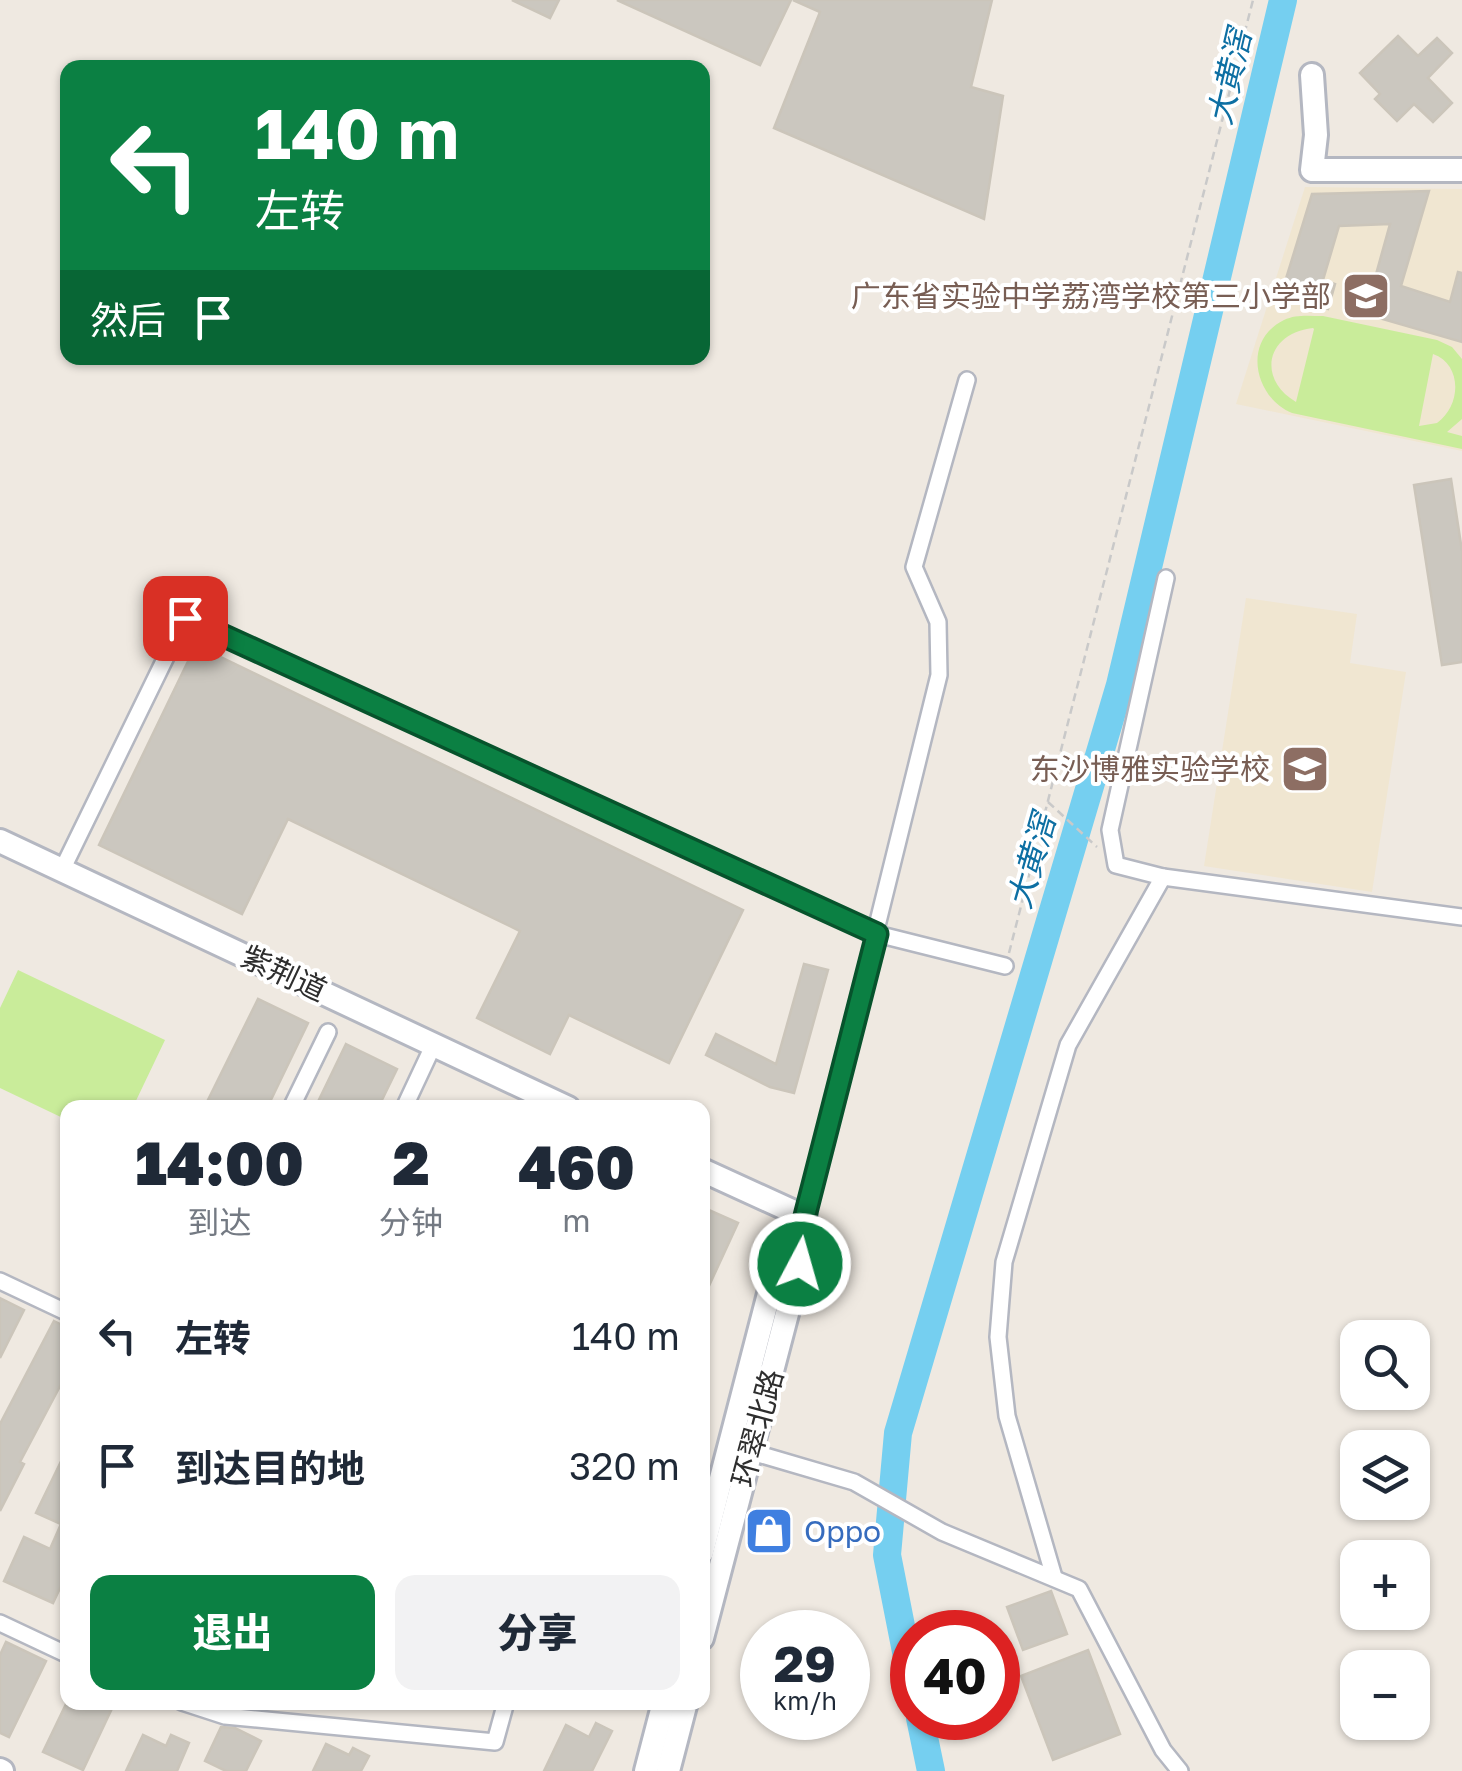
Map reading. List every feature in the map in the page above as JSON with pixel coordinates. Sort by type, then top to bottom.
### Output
[{"type":"street","points":[[1312,76],[1316,135],[1312,170],[1462,170]]},
{"type":"street","points":[[710,1174],[805,1216],[939,675],[938,622],[914,567],[967,380]]},
{"type":"street","points":[[1166,578],[1110,830],[1116,865],[1163,877],[1462,916]]},
{"type":"street","points":[[62,870],[185,618],[877,934],[1005,966]]},
{"type":"street","name":"紫荆道","points":[[0,841],[551,1100]]},
{"type":"street","points":[[1054,1578],[1007,1416],[998,1337],[1004,1262],[1068,1045],[1163,877]]},
{"type":"street","points":[[295,1100],[328,1032]]},
{"type":"street","points":[[408,1100],[434,1044]]},
{"type":"street","name":"环翠北路","points":[[710,1599],[741,1449],[800,1264],[805,1216]]},
{"type":"street","points":[[0,1281],[60,1309]]},
{"type":"street","points":[[710,1531],[741,1449],[854,1482],[942,1532],[1079,1590],[1163,1750],[1180,1771]]},
{"type":"street","points":[[0,1623],[60,1652]]},
{"type":"street","points":[[207,1710],[225,1716],[495,1742],[504,1710]]},
{"type":"street","points":[[646,1771],[662,1710]]},
{"type":"street","points":[[668,1771],[684,1710]]},
{"type":"path","points":[[1005,966],[1253,0]]},
{"type":"path","points":[[1047,801],[1116,865]]},
{"type":"shaded area","name":"广东省实验中学荔湾学校第三小学部","points":[[1305,187],[1462,189],[1462,451],[1236,404]]},
{"type":"shaded area","name":"东沙博雅实验学校","points":[[1246,598],[1357,614],[1350,663],[1406,672],[1372,892],[1204,866]]},
{"type":"green space","points":[[1323,316],[1437,340],[1452,347],[1462,359],[1462,419],[1447,432],[1462,436],[1462,449],[1292,413],[1279,406],[1262,383],[1258,369],[1262,341],[1270,329],[1284,320]],"holes":[[[1314,329],[1296,402],[1275,381],[1272,358],[1285,338]],[[1433,354],[1443,359],[1454,375],[1454,396],[1437,423],[1419,426]]]},
{"type":"green space","points":[[18,970],[165,1040],[136,1100],[60,1100],[60,1117],[0,1088],[0,1008]]},
{"type":"building","points":[[512,0],[559,0],[550,18]]},
{"type":"building","points":[[617,0],[791,0],[760,65]]},
{"type":"building","points":[[793,0],[992,0],[971,87],[1003,96],[984,219],[774,128],[820,12]]},
{"type":"building","points":[[1398,36],[1418,56],[1437,38],[1452,53],[1428,78],[1452,103],[1433,122],[1414,104],[1397,121],[1375,99],[1380,94],[1360,73]]},
{"type":"building","points":[[1429,191],[1401,286],[1450,302],[1458,272],[1462,273],[1462,342],[1365,314],[1390,224],[1339,226],[1323,280],[1335,284],[1328,309],[1281,295],[1312,194]]},
{"type":"building","points":[[1451,479],[1462,551],[1462,662],[1442,665],[1414,485]]},
{"type":"building","points":[[196,645],[743,910],[669,1063],[569,1015],[550,1054],[477,1018],[520,931],[288,819],[242,914],[99,845]]},
{"type":"building","points":[[804,964],[828,970],[794,1093],[770,1087],[706,1055],[716,1034],[776,1064]]},
{"type":"building","points":[[258,999],[308,1023],[271,1100],[208,1100]]},
{"type":"building","points":[[346,1044],[397,1069],[382,1100],[319,1100]]},
{"type":"building","points":[[710,1211],[738,1223],[710,1284]]},
{"type":"building","points":[[0,1298],[24,1310],[0,1358]]},
{"type":"building","points":[[54,1321],[60,1324],[60,1386],[20,1462],[24,1464],[0,1511],[0,1424]]},
{"type":"building","points":[[60,1464],[60,1524],[36,1513]]},
{"type":"building","points":[[60,1526],[60,1588],[53,1603],[4,1581],[24,1537],[50,1549]]},
{"type":"building","points":[[1051,1591],[1067,1634],[1023,1650],[1020,1610],[1007,1607]]},
{"type":"building","points":[[6,1642],[46,1661],[9,1737],[0,1733],[0,1655]]},
{"type":"building","points":[[1088,1650],[1120,1734],[1053,1760],[1021,1676]]},
{"type":"building","points":[[63,1710],[111,1710],[83,1770],[43,1752]]},
{"type":"building","points":[[596,1723],[612,1731],[592,1771],[544,1771],[566,1725],[589,1737]]},
{"type":"building","points":[[221,1727],[235,1728],[261,1741],[246,1771],[226,1771],[205,1761]]},
{"type":"building","points":[[143,1735],[166,1746],[171,1735],[189,1743],[177,1771],[126,1771]]},
{"type":"building","points":[[326,1744],[349,1755],[353,1748],[369,1756],[361,1771],[313,1771]]},
{"type":"waterway","name":"大黄滘","points":[[898,1610],[887,1555],[898,1433],[1120,685],[1283,0]]},
{"type":"waterway","name":"大黄滘","points":[[925,1740],[931,1771]]},
{"type":"place","name":"广东省实验中学荔湾学校第三小学部","points":[[1366,296]]},
{"type":"place","name":"东沙博雅实验学校","points":[[1305,769]]},
{"type":"place","name":"Oppo","points":[[769,1531]]},
{"type":"route","points":[[185,618],[877,934],[805,1216],[800,1264]]}]
